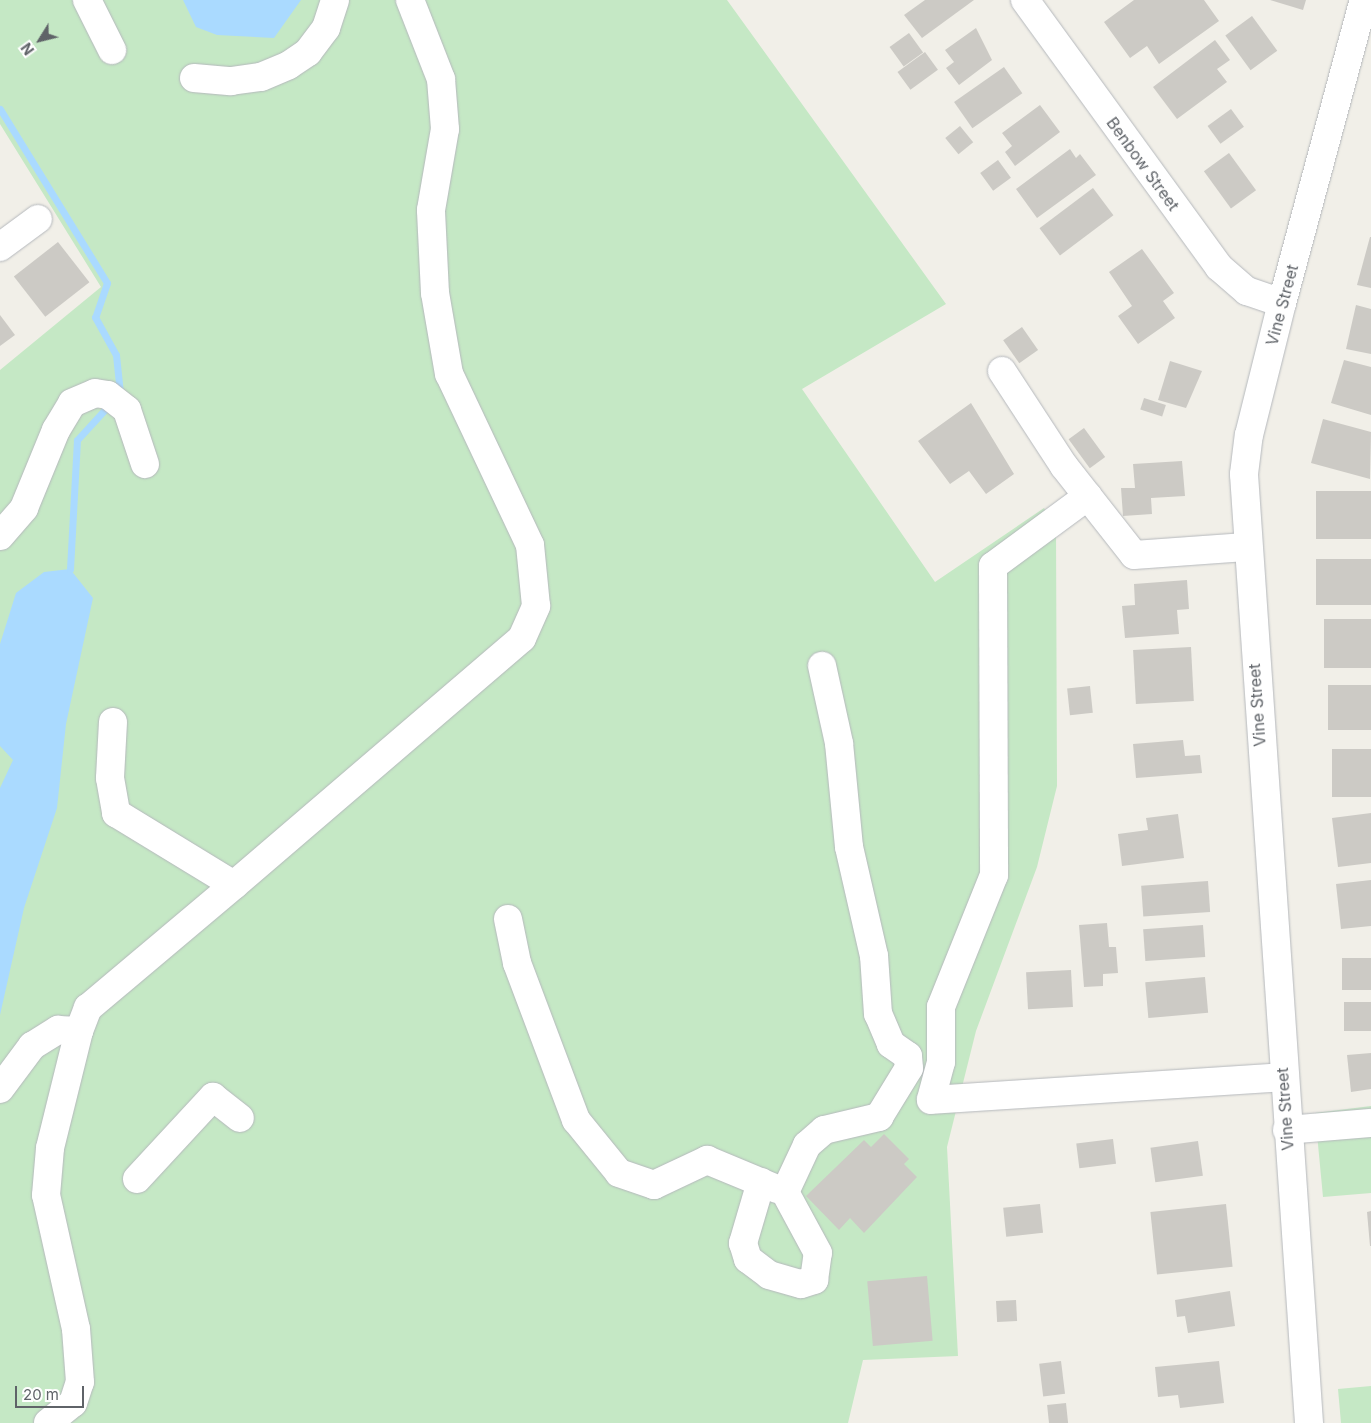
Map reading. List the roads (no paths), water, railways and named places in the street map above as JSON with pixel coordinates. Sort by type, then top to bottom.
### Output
[{"type":"street","points":[[87,0],[112,50]]},
{"type":"street","points":[[194,78],[231,81],[260,77],[289,65],[308,52],[326,28],[335,0]]},
{"type":"street","points":[[48,1423],[74,1402],[80,1382],[76,1329],[46,1195],[50,1148],[79,1031],[88,1008],[495,664],[522,638],[536,606],[536,576],[519,515],[449,374],[435,293],[431,210],[445,129],[441,79],[410,0]]},
{"type":"street","name":"Benbow Street","points":[[1025,0],[1219,267],[1247,291],[1282,303]]},
{"type":"street","name":"Vine Street","points":[[1309,1423],[1246,547],[1244,474],[1249,435],[1282,303],[1364,0]]},
{"type":"street","points":[[0,247],[38,219]]},
{"type":"street","points":[[1002,372],[1088,496],[1134,555],[1246,547]]},
{"type":"street","points":[[0,536],[24,508],[56,430],[72,403],[101,394],[127,410],[145,464]]},
{"type":"street","points":[[1088,496],[993,566],[994,875],[941,1007],[941,1062],[931,1100],[1283,1077]]},
{"type":"street","points":[[508,919],[517,964],[576,1120],[619,1173],[654,1185],[707,1160],[773,1187],[807,1145],[824,1130],[879,1117],[909,1068],[908,1056],[891,1044],[878,1014],[874,956],[849,847],[839,743],[822,666]]},
{"type":"street","points":[[113,722],[110,778],[116,813],[234,885]]},
{"type":"street","points":[[0,1089],[32,1046],[58,1030],[79,1031]]},
{"type":"street","points":[[137,1179],[213,1097],[240,1118]]},
{"type":"street","points":[[1287,1130],[1371,1123]]},
{"type":"water","points":[[183,0],[301,0],[274,38],[217,35],[196,27]]},
{"type":"water","points":[[70,569],[93,598],[66,724],[57,808],[24,908],[0,1015],[0,788],[13,760],[0,746],[0,644],[16,593],[44,572]]},
{"type":"waterway","points":[[0,109],[107,283],[95,317],[116,355],[120,392]]},
{"type":"waterway","points":[[70,569],[77,440],[109,405]]}]
